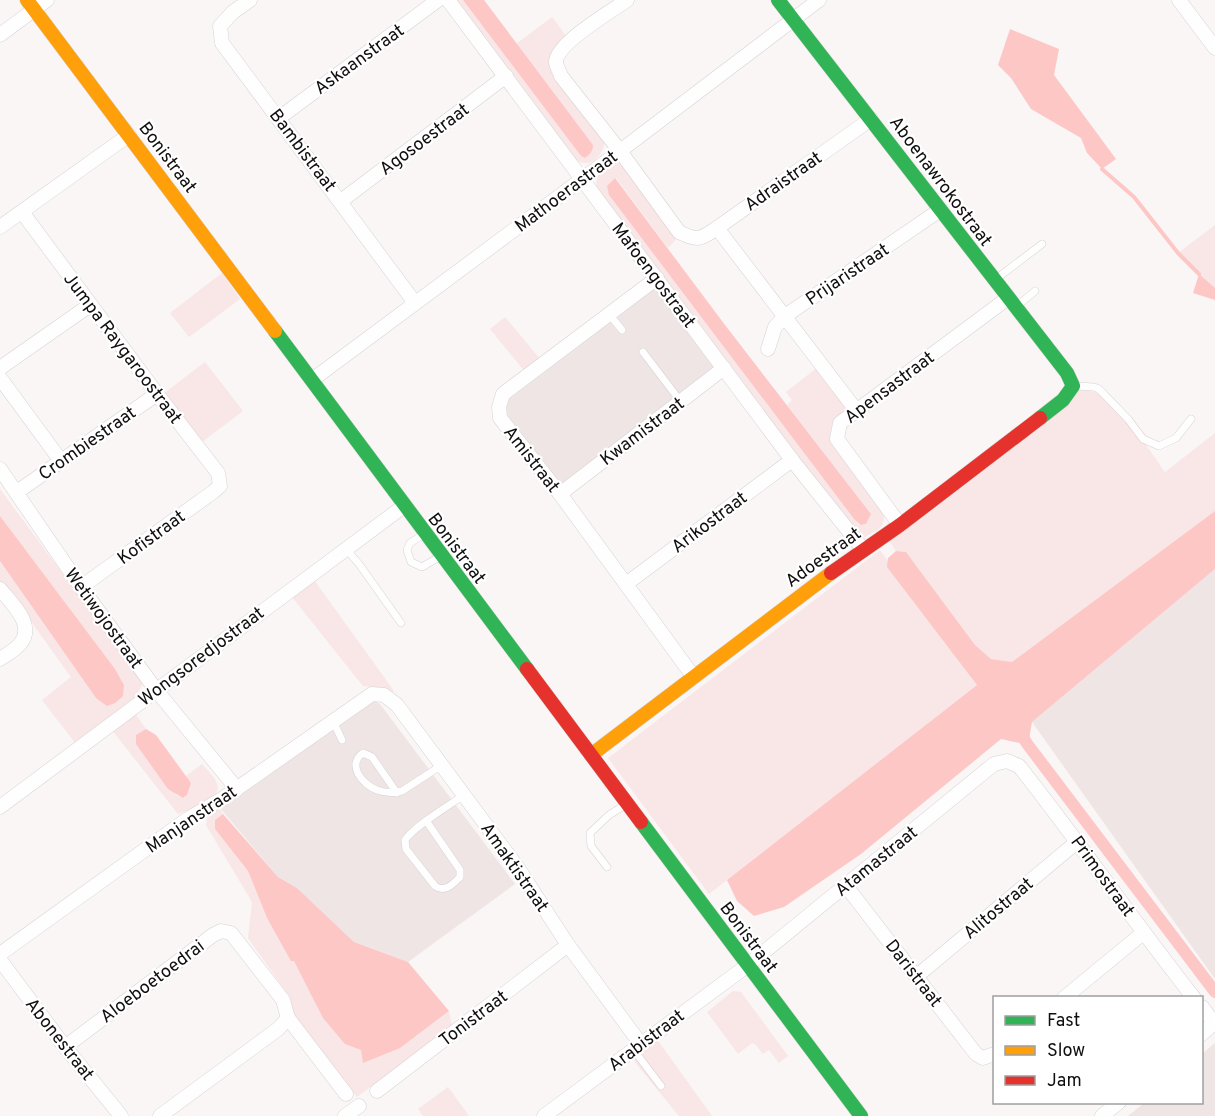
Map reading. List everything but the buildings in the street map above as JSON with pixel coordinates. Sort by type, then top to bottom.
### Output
[{"type":"street","points":[[0,35],[31,5],[47,0]]},
{"type":"street","name":"Bambistraat","points":[[250,0],[233,12],[220,26],[222,43],[415,303]]},
{"type":"street","name":"Askaanstraat","points":[[279,118],[438,0]]},
{"type":"street","name":"Mafoengostraat","points":[[448,0],[792,460],[863,549]]},
{"type":"street","points":[[620,151],[561,76],[556,62],[560,51],[572,39],[627,0]]},
{"type":"street","name":"Aboenawrokostraat","points":[[778,0],[1067,373],[1073,386]]},
{"type":"street","name":"Mathoerastraat","points":[[312,380],[819,0]]},
{"type":"street","points":[[1179,0],[1215,48]]},
{"type":"street","name":"Bonistraat","points":[[31,5],[861,1116]]},
{"type":"street","name":"Agosoestraat","points":[[341,201],[506,76]]},
{"type":"street","name":"Adraistraat","points":[[620,151],[679,232],[693,239],[703,238],[871,119]]},
{"type":"street","points":[[0,227],[129,135]]},
{"type":"street","name":"Prijaristraat","points":[[768,350],[776,327],[785,316],[940,210]]},
{"type":"street","name":"Jumpa Raygaroostraat","points":[[22,212],[218,473],[220,486]]},
{"type":"street","points":[[717,228],[856,410]]},
{"type":"street","name":"Amistraat","points":[[657,278],[503,394],[500,418],[560,494],[693,676]]},
{"type":"street","name":"Apensastraat","points":[[900,525],[837,439],[840,423],[1011,303]]},
{"type":"street","points":[[0,368],[90,305]]},
{"type":"street","name":"Kwamistraat","points":[[560,494],[724,368]]},
{"type":"street","points":[[0,378],[61,461]]},
{"type":"street","name":"Adoestraat","points":[[591,755],[693,676],[863,549],[900,525],[1064,400],[1073,386]]},
{"type":"street","name":"Crombiestraat","points":[[17,492],[157,394]]},
{"type":"street","name":"Arikostraat","points":[[626,584],[792,460]]},
{"type":"street","name":"Wetiwojostraat","points":[[0,470],[156,690],[237,789]]},
{"type":"street","name":"Kofistraat","points":[[81,587],[220,486]]},
{"type":"street","name":"Wongsoredjostraat","points":[[0,807],[404,506]]},
{"type":"street","points":[[0,589],[23,619],[25,632],[20,644],[0,659]]},
{"type":"street","name":"Manjanstraat","points":[[0,954],[189,818],[237,789],[372,694],[384,695]]},
{"type":"street","name":"Amaktistraat","points":[[384,695],[397,705],[518,868],[637,1046]]},
{"type":"street","name":"Primostraat","points":[[1006,761],[1019,766],[1078,841],[1143,933],[1192,996]]},
{"type":"street","name":"Atamastraat","points":[[748,965],[994,764],[1006,761]]},
{"type":"street","name":"Alitostraat","points":[[917,976],[1078,841]]},
{"type":"street","name":"Daristraat","points":[[846,886],[976,1054],[989,1056]]},
{"type":"street","name":"Aloeboetoedrai","points":[[65,1047],[213,935],[221,932],[235,936],[283,1000],[288,1018]]},
{"type":"street","points":[[1066,996],[1143,933]]},
{"type":"street","name":"Tonistraat","points":[[377,1090],[568,945]]},
{"type":"street","name":"Abonestraat","points":[[0,960],[65,1047],[121,1116]]},
{"type":"street","name":"Arabistraat","points":[[544,1116],[748,965]]},
{"type":"street","points":[[1203,1008],[1215,1023],[1203,1033]]},
{"type":"street","points":[[159,1116],[278,1029],[288,1018],[346,1094]]},
{"type":"street","points":[[1102,1116],[1117,1104]]},
{"type":"street","points":[[345,1116],[359,1106]]},
{"type":"lane","points":[[994,281],[1042,244]]},
{"type":"lane","points":[[1011,303],[1035,291]]},
{"type":"lane","points":[[609,314],[622,330]]},
{"type":"lane","points":[[643,352],[681,402]]},
{"type":"lane","points":[[1073,386],[1099,389],[1128,419],[1143,439],[1159,446],[1176,438],[1191,419]]},
{"type":"lane","points":[[424,534],[410,543],[406,550],[411,562],[422,567],[441,556]]},
{"type":"lane","points":[[346,549],[401,623]]},
{"type":"lane","points":[[333,721],[342,740]]},
{"type":"lane","points":[[397,793],[372,757],[363,753],[357,757],[355,767],[370,787],[379,791],[397,793],[442,765]]},
{"type":"lane","points":[[427,822],[460,870],[460,877],[446,888],[441,889],[435,886],[404,843],[408,836],[427,822],[464,795]]},
{"type":"lane","points":[[608,867],[591,846],[590,833],[609,815],[627,803]]},
{"type":"lane","points":[[637,1046],[661,1086]]},
{"type":"shaded area","points":[[455,0],[463,0],[581,156],[593,145],[516,44],[552,17],[567,37],[553,53],[551,66],[605,141],[598,157],[589,163],[579,162],[574,158]]},
{"type":"shaded area","points":[[463,0],[484,0],[593,145],[591,152],[585,158],[581,156]]},
{"type":"shaded area","points":[[1010,29],[1059,49],[1054,75],[1116,159],[1102,169],[1087,153],[1081,138],[1031,109],[1011,78],[998,65]]},
{"type":"shaded area","points":[[618,162],[677,238],[668,248],[616,178],[609,195],[854,519],[861,525],[866,524],[871,514],[787,405],[792,400],[786,392],[818,367],[846,407],[833,423],[830,439],[883,510],[884,521],[876,531],[862,538],[856,535],[597,189],[598,175],[601,171]]},
{"type":"shaded area","points":[[615,178],[871,514],[866,524],[861,525],[854,519],[609,195],[607,186]]},
{"type":"shaded area","points":[[1215,225],[1215,288],[1214,288],[1178,253]]},
{"type":"shaded area","points":[[222,273],[240,299],[189,337],[170,313]]},
{"type":"shaded area","points":[[1199,274],[1215,288],[1215,300],[1193,293]]},
{"type":"shaded area","points":[[655,288],[715,368],[560,485],[508,418],[506,405],[508,398]]},
{"type":"shaded area","points":[[505,317],[541,360],[526,373],[490,329]]},
{"type":"shaded area","points":[[205,362],[243,411],[202,442],[163,394]]},
{"type":"shaded area","points":[[1073,389],[1097,393],[1106,398],[1134,428],[1165,472],[1215,433],[1215,511],[1012,662],[991,659],[975,645],[906,552],[896,551],[887,538]]},
{"type":"shaded area","points":[[0,489],[141,680],[142,685],[136,697],[76,744],[42,700],[71,677],[0,583],[0,561],[96,698],[124,685],[115,669],[0,516]]},
{"type":"shaded area","points":[[1215,511],[1215,569],[1032,722],[1028,745],[1001,739],[861,854],[784,907],[754,916],[737,901],[727,880],[977,685],[887,567],[888,558],[896,551],[906,552],[975,645],[991,659],[1012,662]]},
{"type":"shaded area","points":[[0,516],[115,669],[124,685],[123,696],[115,703],[107,706],[96,698],[0,561]]},
{"type":"shaded area","points":[[880,550],[977,685],[709,894],[608,758]]},
{"type":"shaded area","points":[[1215,569],[1215,979],[1032,722]]},
{"type":"shaded area","points":[[314,580],[394,691],[387,695],[372,687],[363,686],[292,597]]},
{"type":"shaded area","points":[[375,701],[380,704],[515,884],[408,962],[354,942],[297,888],[278,877],[220,808],[363,704]]},
{"type":"shaded area","points":[[134,712],[146,729],[136,735],[176,795],[184,798],[187,795],[191,783],[186,776],[202,764],[217,784],[215,795],[197,807],[178,814],[112,730]]},
{"type":"shaded area","points":[[146,729],[156,735],[191,783],[187,795],[183,798],[168,789],[136,744],[136,735]]},
{"type":"shaded area","points":[[220,808],[223,814],[215,820],[215,829],[248,871],[267,918],[345,1044],[361,1049],[400,1048],[449,1011],[452,1025],[357,1097],[295,1018],[290,997],[248,938],[252,902],[206,825],[208,813]]},
{"type":"shaded area","points":[[223,814],[278,877],[297,888],[354,942],[408,962],[449,1011],[400,1048],[363,1063],[361,1050],[345,1044],[323,1018],[294,961],[291,961],[267,918],[248,871],[215,829],[215,820]]},
{"type":"shaded area","points":[[733,991],[741,992],[788,1056],[779,1063],[769,1050],[763,1054],[752,1043],[738,1054],[707,1012]]},
{"type":"shaded area","points":[[656,1038],[712,1116],[679,1116],[630,1056]]},
{"type":"shaded area","points":[[1215,1043],[1215,1116],[1128,1116],[1143,1104],[1203,1104],[1203,1053]]},
{"type":"shaded area","points":[[448,1087],[469,1116],[423,1116],[418,1109]]},
{"type":"waterway","points":[[1102,169],[1134,197],[1178,253],[1199,274]]},
{"type":"waterway","points":[[1019,731],[1215,992]]},
{"type":"traffic: fast","points":[[778,0],[1067,373],[1073,386],[1063,400],[1040,418]]},
{"type":"traffic: fast","points":[[275,331],[527,669]]},
{"type":"traffic: fast","points":[[641,822],[861,1116]]},
{"type":"traffic: slow","points":[[27,0],[275,331]]},
{"type":"traffic: slow","points":[[591,755],[831,573]]},
{"type":"traffic: jam","points":[[831,573],[900,525],[1040,418]]},
{"type":"traffic: jam","points":[[527,669],[641,822]]}]
